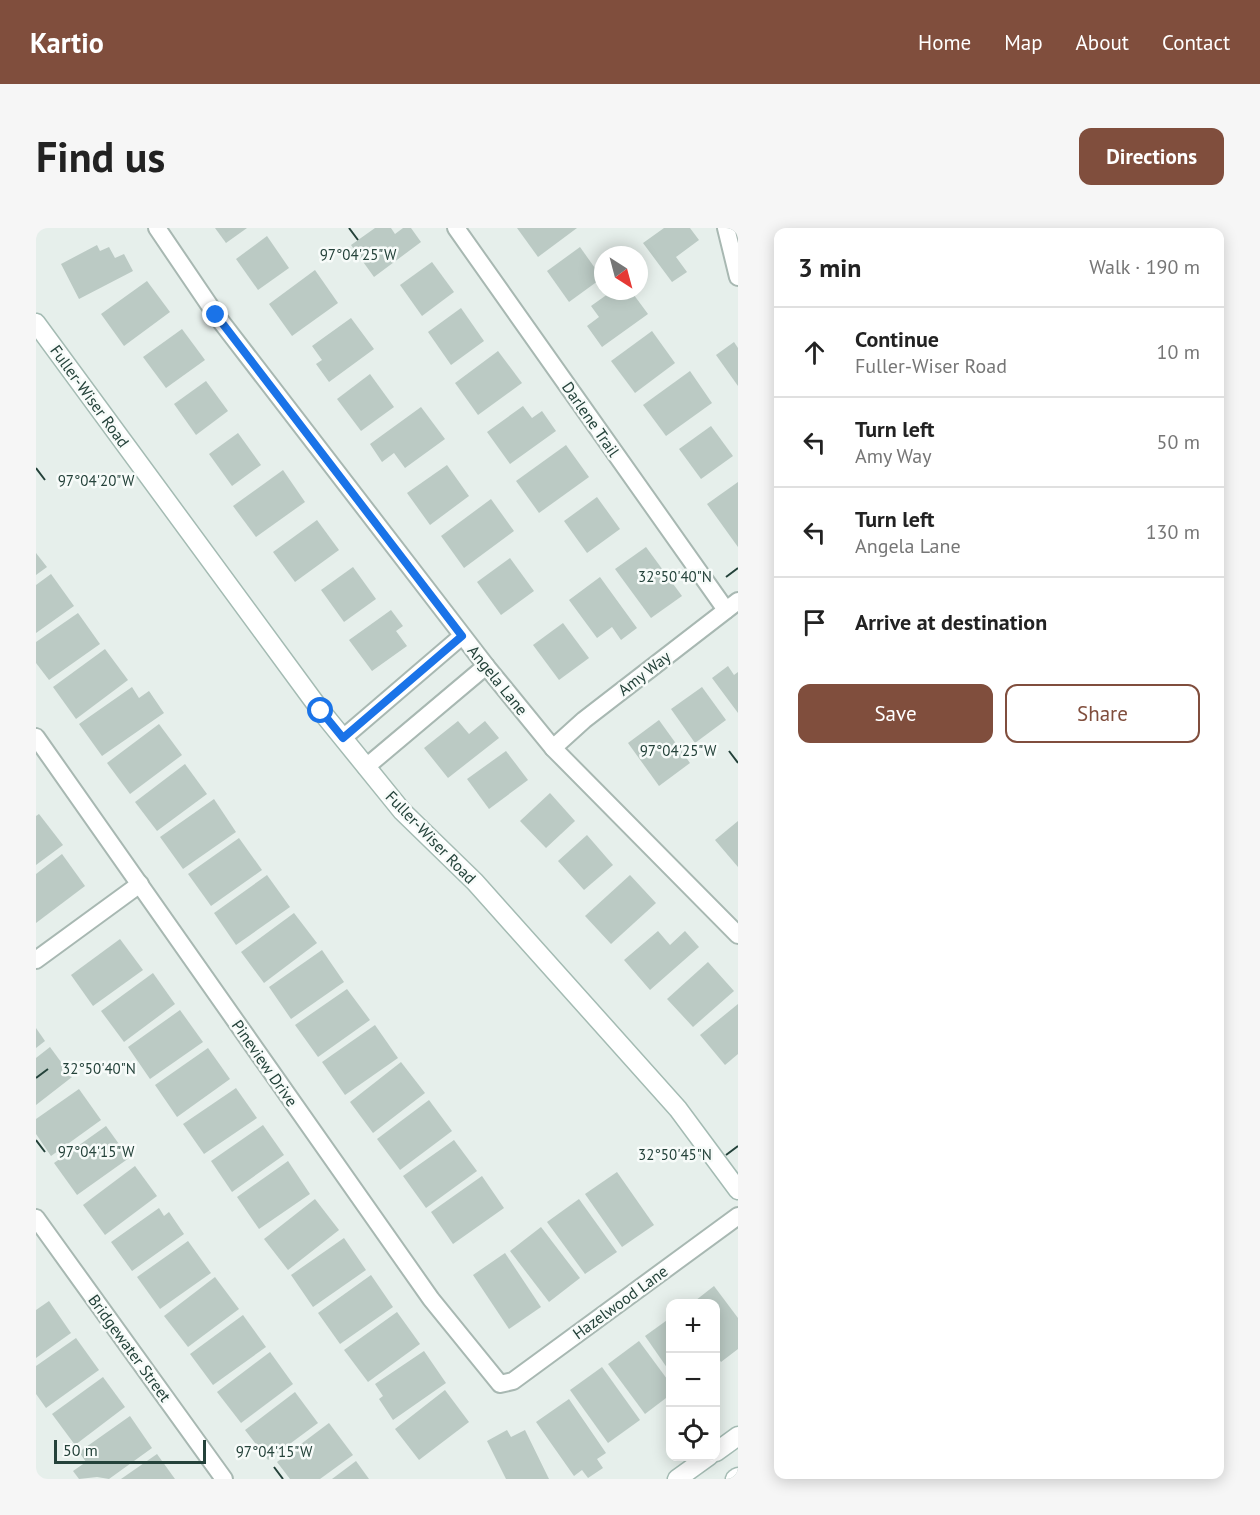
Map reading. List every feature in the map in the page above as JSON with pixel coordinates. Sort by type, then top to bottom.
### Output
[{"type":"street","name":"Angela Lane","points":[[157,228],[216,315],[462,636],[553,748],[738,935]]},
{"type":"street","name":"Darlene Trail","points":[[456,228],[732,605]]},
{"type":"street","points":[[728,228],[738,236]]},
{"type":"street","points":[[728,228],[738,277]]},
{"type":"street","name":"Fuller-Wiser Road","points":[[36,323],[366,767],[402,811],[475,882],[678,1109],[738,1190]]},
{"type":"street","name":"Amy Way","points":[[553,748],[584,720],[732,605]]},
{"type":"street","points":[[343,738],[462,636]]},
{"type":"street","points":[[366,767],[486,666]]},
{"type":"street","name":"Pineview Drive","points":[[36,737],[431,1299],[500,1384]]},
{"type":"street","points":[[36,960],[140,884]]},
{"type":"street","name":"Hazelwood Lane","points":[[500,1384],[513,1381],[738,1216]]},
{"type":"street","name":"Bridgewater Street","points":[[36,1218],[224,1479]]},
{"type":"street","points":[[720,1449],[738,1436]]},
{"type":"street","points":[[677,1479],[702,1461]]},
{"type":"building","points":[[215,228],[247,228],[226,243]]},
{"type":"building","points":[[375,228],[391,228],[395,234],[403,228],[411,228],[421,242],[374,277],[351,245]]},
{"type":"building","points":[[517,228],[577,228],[538,257]]},
{"type":"building","points":[[664,228],[690,228],[699,240],[676,257],[687,272],[672,282],[648,250],[648,246],[643,243]]},
{"type":"building","points":[[267,236],[289,268],[258,290],[236,259]]},
{"type":"building","points":[[97,245],[100,251],[109,247],[115,258],[124,254],[133,271],[79,299],[61,264]]},
{"type":"building","points":[[580,247],[594,267],[594,284],[569,302],[547,271]]},
{"type":"building","points":[[432,262],[454,292],[422,316],[400,285]]},
{"type":"building","points":[[315,270],[338,303],[292,336],[269,304]]},
{"type":"building","points":[[147,281],[170,312],[124,346],[101,314]]},
{"type":"building","points":[[599,300],[638,300],[648,314],[602,347],[587,326],[599,317],[591,306]]},
{"type":"building","points":[[461,308],[484,341],[451,365],[428,332]]},
{"type":"building","points":[[351,318],[374,349],[329,382],[316,364],[322,360],[312,346]]},
{"type":"building","points":[[182,329],[205,360],[166,388],[143,357]]},
{"type":"building","points":[[652,331],[675,363],[635,393],[611,361]]},
{"type":"building","points":[[734,342],[738,348],[738,386],[716,355]]},
{"type":"building","points":[[498,351],[522,383],[478,415],[455,383]]},
{"type":"building","points":[[690,371],[712,403],[666,436],[643,405]]},
{"type":"building","points":[[370,374],[394,407],[361,431],[337,399]]},
{"type":"building","points":[[206,381],[228,411],[196,435],[174,404]]},
{"type":"building","points":[[523,406],[532,418],[542,411],[556,431],[510,464],[487,432]]},
{"type":"building","points":[[421,407],[445,439],[405,468],[394,453],[382,462],[370,444]]},
{"type":"building","points":[[711,426],[733,456],[701,479],[679,449]]},
{"type":"building","points":[[238,433],[261,465],[232,486],[209,454]]},
{"type":"building","points":[[566,445],[589,477],[539,513],[516,481]]},
{"type":"building","points":[[447,465],[469,496],[430,525],[407,493]]},
{"type":"building","points":[[283,470],[305,502],[256,537],[233,506]]},
{"type":"building","points":[[738,482],[738,547],[707,504]]},
{"type":"building","points":[[597,497],[620,529],[587,553],[564,521]]},
{"type":"building","points":[[491,499],[514,531],[464,568],[441,536]]},
{"type":"building","points":[[317,520],[339,550],[295,582],[273,552]]},
{"type":"building","points":[[646,547],[682,596],[651,618],[615,569]]},
{"type":"building","points":[[36,553],[47,567],[36,575]]},
{"type":"building","points":[[510,558],[534,591],[501,615],[477,582]]},
{"type":"building","points":[[353,567],[376,599],[344,622],[321,590]]},
{"type":"building","points":[[51,574],[74,606],[36,633],[36,585]]},
{"type":"building","points":[[600,577],[637,628],[621,640],[612,627],[597,638],[569,600]]},
{"type":"building","points":[[391,610],[403,626],[396,631],[407,646],[372,671],[349,640]]},
{"type":"building","points":[[78,613],[100,644],[49,680],[36,663],[36,642]]},
{"type":"building","points":[[563,623],[589,658],[559,680],[533,645]]},
{"type":"building","points":[[105,649],[128,680],[76,719],[53,687]]},
{"type":"building","points":[[728,666],[734,675],[738,672],[738,713],[712,678]]},
{"type":"building","points":[[132,687],[139,698],[149,691],[164,713],[102,756],[79,724]]},
{"type":"building","points":[[702,687],[726,720],[695,743],[671,709]]},
{"type":"building","points":[[659,720],[690,763],[659,786],[628,743]]},
{"type":"building","points":[[458,721],[469,734],[485,721],[499,738],[448,778],[424,748]]},
{"type":"building","points":[[159,724],[182,755],[130,794],[107,763]]},
{"type":"building","points":[[506,751],[528,780],[489,809],[467,779]]},
{"type":"building","points":[[185,764],[207,794],[157,831],[135,802]]},
{"type":"building","points":[[550,793],[575,821],[546,848],[520,821]]},
{"type":"building","points":[[214,799],[236,832],[183,869],[160,837]]},
{"type":"building","points":[[39,814],[63,845],[36,865],[36,816]]},
{"type":"building","points":[[738,821],[738,867],[715,840]]},
{"type":"building","points":[[587,835],[613,865],[584,890],[558,861]]},
{"type":"building","points":[[239,838],[262,870],[211,906],[188,874]]},
{"type":"building","points":[[62,854],[85,886],[36,923],[36,874]]},
{"type":"building","points":[[267,875],[290,907],[236,945],[214,913]]},
{"type":"building","points":[[630,875],[656,903],[611,944],[585,916]]},
{"type":"building","points":[[294,913],[317,943],[264,983],[241,952]]},
{"type":"building","points":[[658,931],[670,945],[685,931],[699,947],[650,990],[624,960]]},
{"type":"building","points":[[120,939],[143,970],[93,1006],[71,975]]},
{"type":"building","points":[[322,950],[344,982],[291,1019],[269,987]]},
{"type":"building","points":[[708,962],[734,991],[693,1027],[667,999]]},
{"type":"building","points":[[153,973],[175,1004],[124,1042],[101,1011]]},
{"type":"building","points":[[347,989],[370,1020],[318,1057],[295,1025]]},
{"type":"building","points":[[738,1004],[738,1054],[725,1065],[700,1035]]},
{"type":"building","points":[[180,1010],[203,1042],[150,1079],[128,1047]]},
{"type":"building","points":[[375,1025],[398,1058],[345,1095],[322,1062]]},
{"type":"building","points":[[36,1028],[45,1041],[36,1048]]},
{"type":"building","points":[[50,1047],[72,1077],[36,1105],[36,1058]]},
{"type":"building","points":[[208,1048],[230,1079],[177,1117],[155,1085]]},
{"type":"building","points":[[401,1062],[425,1093],[373,1133],[350,1102]]},
{"type":"building","points":[[236,1088],[257,1118],[204,1154],[183,1124]]},
{"type":"building","points":[[79,1089],[101,1120],[51,1156],[36,1134],[36,1119]]},
{"type":"building","points":[[429,1100],[452,1131],[400,1170],[377,1139]]},
{"type":"building","points":[[263,1125],[284,1155],[232,1192],[211,1161]]},
{"type":"building","points":[[106,1126],[129,1158],[77,1195],[54,1163]]},
{"type":"building","points":[[454,1140],[477,1171],[426,1208],[403,1176]]},
{"type":"building","points":[[288,1161],[310,1194],[259,1229],[237,1197]]},
{"type":"building","points":[[135,1166],[157,1196],[105,1235],[83,1205]]},
{"type":"building","points":[[617,1172],[654,1225],[622,1247],[585,1194]]},
{"type":"building","points":[[482,1176],[504,1208],[453,1244],[431,1212]]},
{"type":"building","points":[[315,1199],[339,1230],[288,1270],[264,1239]]},
{"type":"building","points":[[579,1199],[617,1252],[585,1274],[547,1222]]},
{"type":"building","points":[[159,1208],[164,1216],[169,1212],[184,1234],[132,1271],[111,1242]]},
{"type":"building","points":[[541,1227],[580,1278],[549,1302],[510,1251]]},
{"type":"building","points":[[344,1238],[366,1270],[313,1307],[291,1275]]},
{"type":"building","points":[[188,1241],[211,1273],[160,1309],[137,1277]]},
{"type":"building","points":[[505,1253],[541,1307],[509,1329],[473,1275]]},
{"type":"building","points":[[371,1275],[393,1307],[340,1344],[318,1313]]},
{"type":"building","points":[[215,1277],[239,1309],[188,1347],[164,1316]]},
{"type":"building","points":[[714,1286],[738,1318],[738,1349],[721,1362],[720,1299],[697,1299]]},
{"type":"building","points":[[49,1301],[71,1333],[36,1358],[36,1310]]},
{"type":"building","points":[[397,1312],[420,1344],[368,1382],[344,1350]]},
{"type":"building","points":[[243,1315],[266,1347],[213,1385],[190,1354]]},
{"type":"building","points":[[666,1321],[666,1366],[645,1336]]},
{"type":"building","points":[[76,1338],[99,1370],[46,1408],[36,1394],[36,1366]]},
{"type":"building","points":[[639,1341],[666,1378],[666,1398],[645,1414],[608,1364]]},
{"type":"building","points":[[424,1351],[446,1383],[393,1420],[379,1399],[383,1396],[375,1384]]},
{"type":"building","points":[[270,1352],[293,1384],[241,1423],[217,1392]]},
{"type":"building","points":[[602,1367],[640,1420],[608,1443],[570,1390]]},
{"type":"building","points":[[103,1377],[125,1407],[75,1445],[52,1414]]},
{"type":"building","points":[[445,1390],[469,1422],[419,1460],[395,1429]]},
{"type":"building","points":[[295,1392],[318,1423],[268,1460],[245,1430]]},
{"type":"building","points":[[569,1399],[606,1453],[597,1459],[603,1468],[588,1478],[582,1470],[574,1476],[536,1422]]},
{"type":"building","points":[[130,1416],[152,1448],[109,1479],[97,1477],[79,1479],[73,1471],[86,1462],[79,1452]]},
{"type":"building","points":[[329,1423],[353,1455],[320,1479],[290,1479],[277,1462]]},
{"type":"building","points":[[507,1430],[511,1437],[525,1430],[549,1479],[506,1479],[487,1441]]},
{"type":"building","points":[[157,1454],[175,1479],[121,1479]]},
{"type":"building","points":[[356,1461],[369,1479],[332,1479]]},
{"type":"route","points":[[216,315],[462,636],[343,738],[321,711]]}]
